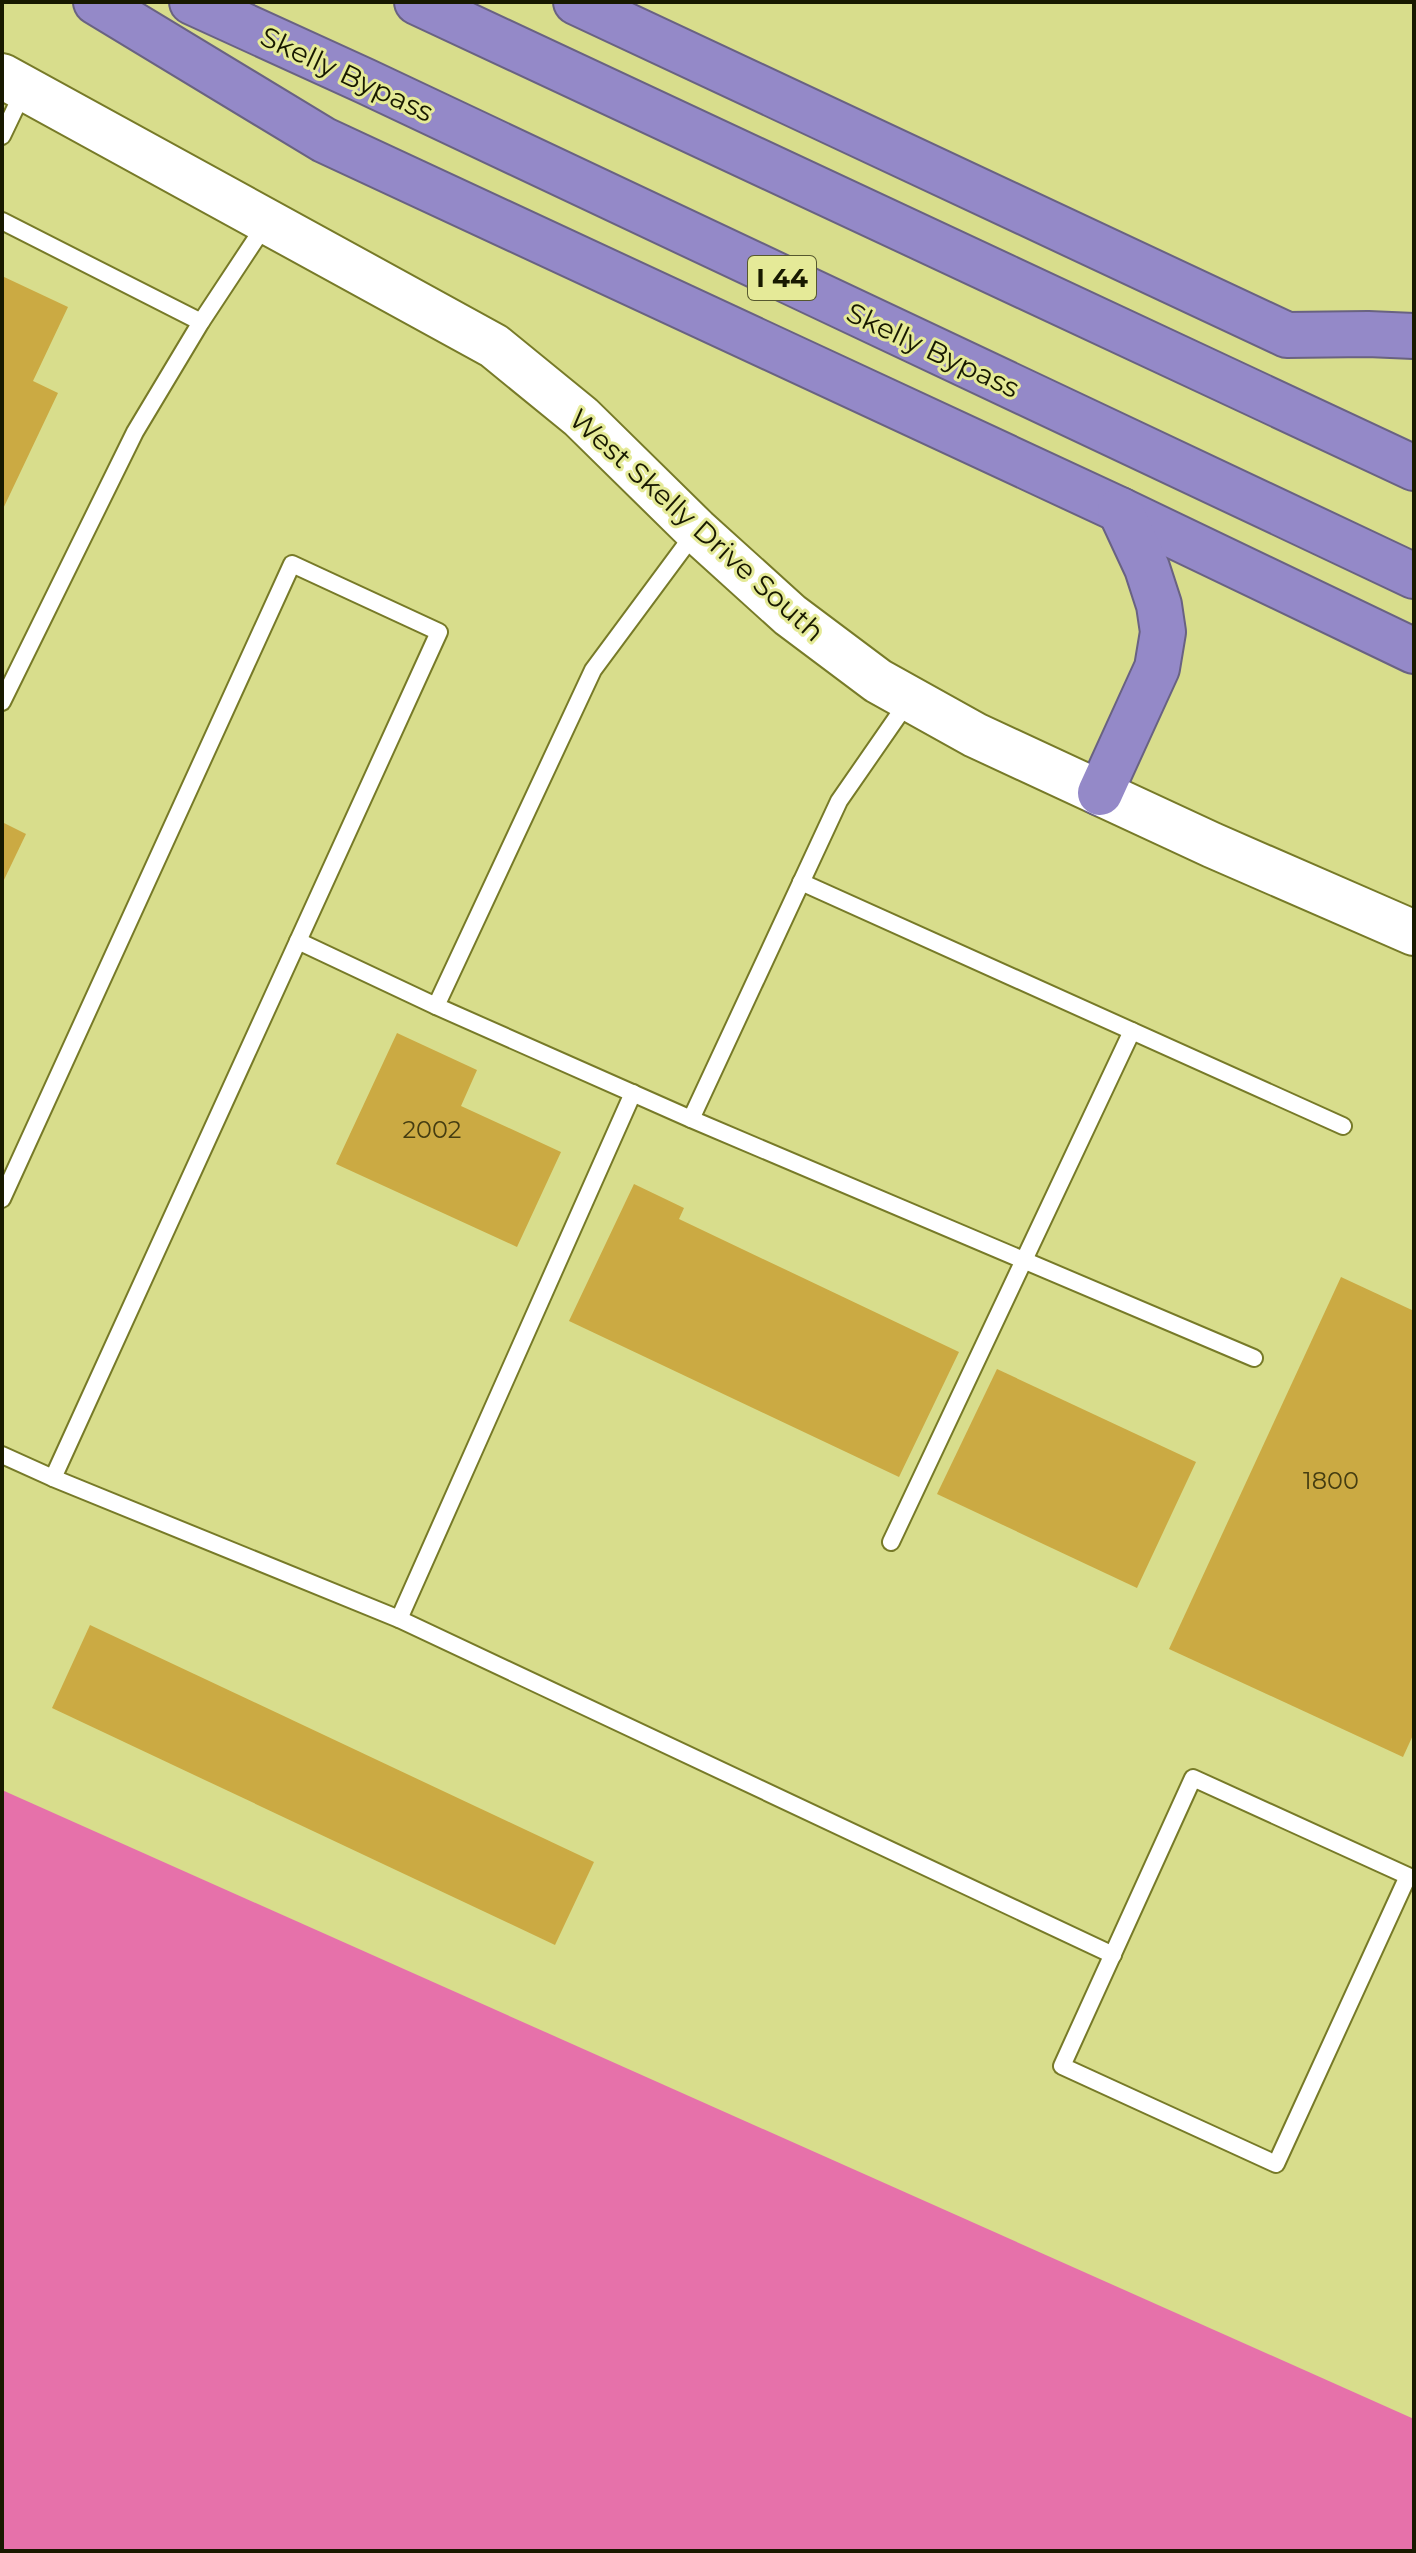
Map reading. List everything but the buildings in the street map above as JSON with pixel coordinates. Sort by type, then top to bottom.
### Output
[{"type":"highway","points":[[96,2],[324,140],[1120,510],[1414,651]]},
{"type":"highway","name":"Skelly Bypass","points":[[192,2],[1414,576]]},
{"type":"highway","points":[[417,2],[1414,468]]},
{"type":"highway","points":[[576,2],[1287,335],[1414,336]]},
{"type":"highway","points":[[1100,793],[1157,668],[1163,632],[1159,605],[1147,568],[1120,510]]},
{"type":"street","name":"West Skelly Drive South","points":[[13,82],[494,346],[581,417],[696,530],[790,615],[878,681],[909,700],[975,735],[1212,845],[1414,933]]},
{"type":"lane","points":[[2,136],[13,82]]},
{"type":"lane","points":[[2,221],[201,322]]},
{"type":"lane","points":[[2,702],[135,432],[201,322],[268,221]]},
{"type":"lane","points":[[436,1006],[593,670],[696,530]]},
{"type":"lane","points":[[2,1199],[292,564],[439,632],[53,1478]]},
{"type":"lane","points":[[691,1119],[839,801],[909,700]]},
{"type":"lane","points":[[801,882],[1343,1126]]},
{"type":"lane","points":[[298,941],[691,1119],[1254,1358]]},
{"type":"lane","points":[[891,1542],[1132,1031]]},
{"type":"lane","points":[[399,1619],[633,1093]]},
{"type":"lane","points":[[2,1455],[399,1619],[1113,1955]]},
{"type":"lane","points":[[1193,1778],[1408,1876],[1276,2164],[1062,2066],[1113,1955],[1193,1778]]},
{"type":"shaded area","points":[[2,1790],[1414,2419],[1414,2551],[2,2551]]}]
